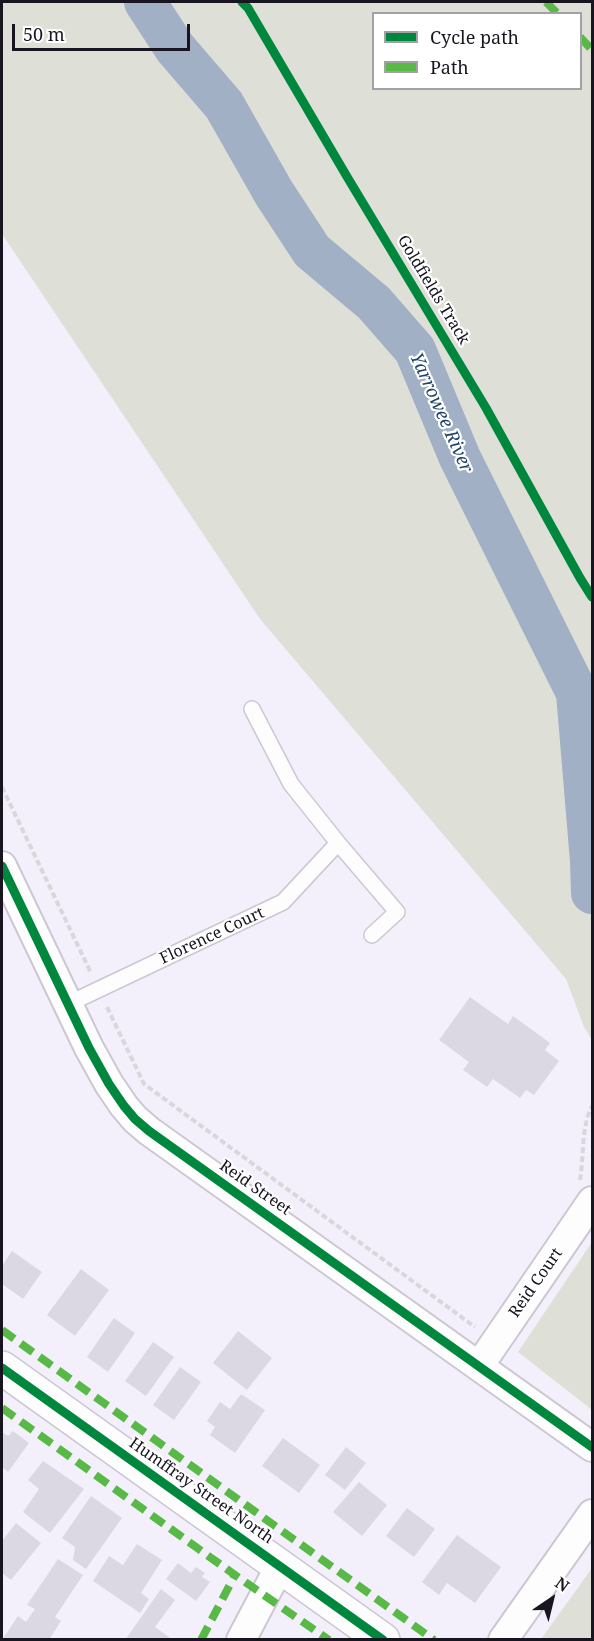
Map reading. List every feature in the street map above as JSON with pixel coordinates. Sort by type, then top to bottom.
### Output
[{"type":"street","name":"Reid Street","points":[[3,874],[109,1084],[135,1119],[592,1447]]},
{"type":"street","name":"Reid Court","points":[[479,1366],[586,1193]]},
{"type":"street","name":"Humffray Street North","points":[[2,1368],[383,1640]]},
{"type":"street","points":[[503,1640],[592,1514]]},
{"type":"street","points":[[241,1640],[280,1566]]},
{"type":"lane","points":[[252,709],[296,792],[397,912],[372,935]]},
{"type":"lane","name":"Florence Court","points":[[68,1004],[283,902],[338,843]]},
{"type":"path","points":[[2,787],[144,1084],[476,1328]]},
{"type":"path","points":[[586,1193],[583,1161],[585,1126],[592,1106]]},
{"type":"shaded area","points":[[2,2],[592,2],[592,1040],[584,1027],[566,979],[260,619],[2,234]]},
{"type":"shaded area","points":[[592,1242],[592,1410],[518,1352]]},
{"type":"shaded area","points":[[592,1568],[592,1639],[541,1639]]},
{"type":"building","points":[[470,997],[508,1024],[513,1016],[550,1043],[545,1050],[559,1061],[534,1095],[526,1090],[520,1098],[493,1079],[487,1087],[463,1070],[469,1062],[439,1040]]},
{"type":"building","points":[[12,1251],[42,1272],[23,1299],[2,1284],[2,1266]]},
{"type":"building","points":[[81,1269],[109,1290],[75,1336],[47,1315]]},
{"type":"building","points":[[114,1318],[135,1333],[108,1372],[87,1357]]},
{"type":"building","points":[[238,1331],[272,1358],[247,1390],[213,1363]]},
{"type":"building","points":[[153,1342],[174,1357],[146,1396],[125,1381]]},
{"type":"building","points":[[180,1367],[201,1382],[174,1420],[153,1405]]},
{"type":"building","points":[[241,1394],[265,1410],[235,1453],[210,1435],[215,1427],[207,1421],[220,1402],[230,1409]]},
{"type":"building","points":[[13,1431],[29,1443],[8,1472],[2,1467],[2,1432],[8,1436]]},
{"type":"building","points":[[283,1438],[320,1465],[299,1493],[262,1466]]},
{"type":"building","points":[[346,1447],[366,1463],[345,1490],[325,1475]]},
{"type":"building","points":[[43,1461],[84,1489],[50,1533],[23,1512],[39,1489],[28,1480]]},
{"type":"building","points":[[359,1482],[387,1505],[362,1536],[333,1512]]},
{"type":"building","points":[[91,1496],[122,1518],[86,1569],[73,1560],[75,1547],[62,1538]]},
{"type":"building","points":[[407,1508],[435,1529],[414,1557],[386,1536]]},
{"type":"building","points":[[16,1523],[41,1543],[11,1580],[2,1573],[2,1541]]},
{"type":"building","points":[[457,1535],[501,1567],[475,1603],[447,1583],[439,1595],[422,1582]]},
{"type":"building","points":[[137,1544],[162,1560],[141,1593],[149,1599],[140,1613],[93,1581],[109,1556],[123,1565]]},
{"type":"building","points":[[58,1559],[83,1575],[55,1617],[61,1621],[49,1640],[2,1640],[18,1616],[26,1622],[35,1609],[27,1605]]},
{"type":"building","points":[[178,1563],[191,1573],[196,1567],[205,1573],[202,1577],[210,1582],[196,1601],[166,1579]]},
{"type":"building","points":[[161,1589],[175,1600],[155,1627],[173,1640],[125,1640]]},
{"type":"waterway","name":"Yarrowee River","points":[[145,2],[175,48],[224,105],[274,193],[312,251],[374,303],[415,350],[460,458],[577,693],[592,893]]},
{"type":"marked path","points":[[546,2],[556,12]]},
{"type":"marked path","points":[[582,39],[592,50]]},
{"type":"marked path","points":[[2,1330],[434,1640]]},
{"type":"marked path","points":[[2,1408],[329,1640]]},
{"type":"marked path","points":[[201,1640],[235,1575]]},
{"type":"cycle path","name":"Goldfields Track","points":[[242,2],[248,8],[486,408],[592,597]]},
{"type":"cycle path","points":[[2,866],[89,1048],[109,1084],[135,1119],[592,1447]]},
{"type":"cycle path","points":[[2,1368],[383,1640]]}]
